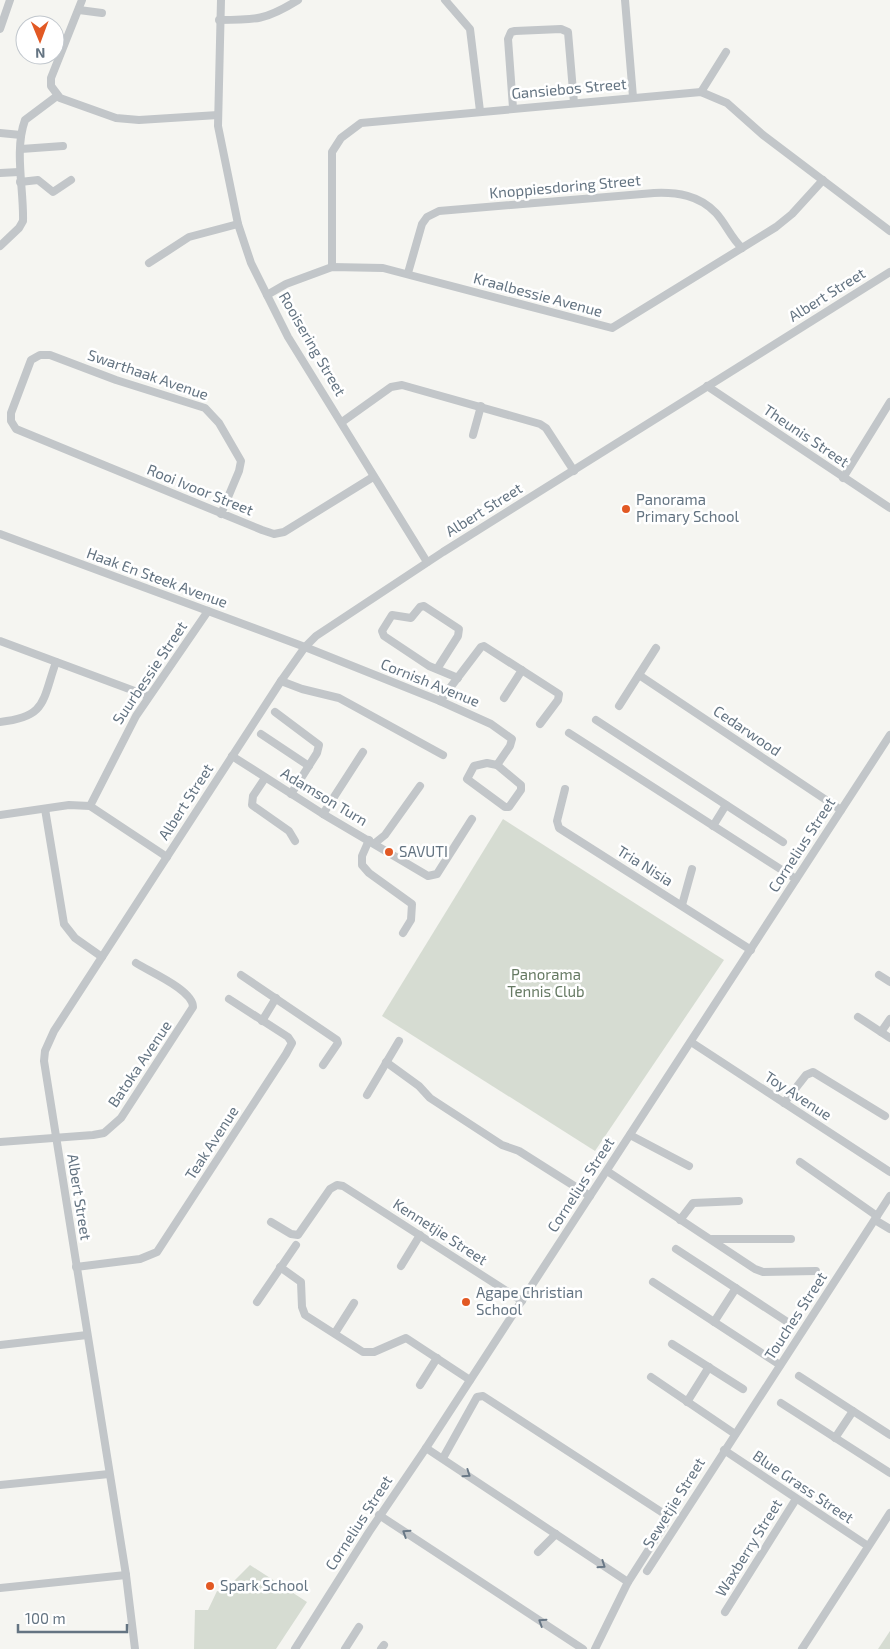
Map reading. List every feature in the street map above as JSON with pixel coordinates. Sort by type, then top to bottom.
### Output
[{"type":"street","points":[[0,29],[10,0]]},
{"type":"street","points":[[82,0],[51,78],[51,86],[57,96],[104,115],[128,120],[218,115]]},
{"type":"street","name":"Rooisering Street","points":[[220,0],[218,115],[221,143],[238,224],[251,262],[288,337],[427,562]]},
{"type":"street","points":[[219,20],[262,19],[298,0]]},
{"type":"street","points":[[445,0],[470,29],[480,111]]},
{"type":"street","points":[[625,0],[633,97]]},
{"type":"street","points":[[78,10],[102,13]]},
{"type":"street","points":[[513,108],[508,35],[515,31],[561,29],[568,32],[574,103]]},
{"type":"street","points":[[701,92],[726,52]]},
{"type":"street","name":"Gansiebos Street","points":[[332,266],[332,152],[341,138],[353,128],[367,121],[701,92],[726,104],[762,135],[890,231]]},
{"type":"street","points":[[0,246],[19,228],[22,221],[19,172],[21,135],[25,120],[29,114],[57,96]]},
{"type":"street","points":[[0,133],[21,135]]},
{"type":"street","points":[[21,149],[63,146]]},
{"type":"street","points":[[0,173],[19,172]]},
{"type":"street","points":[[20,182],[38,180],[53,192],[71,180]]},
{"type":"street","name":"Kraalbessie Avenue","points":[[267,295],[286,284],[332,266],[383,268],[612,328],[742,248],[792,214],[823,180]]},
{"type":"street","name":"Knoppiesdoring Street","points":[[408,273],[422,224],[427,217],[439,211],[654,193],[682,194],[706,204],[716,213],[735,242],[742,248]]},
{"type":"street","points":[[149,263],[189,237],[238,224]]},
{"type":"street","name":"Albert Street","points":[[135,1649],[126,1574],[108,1474],[44,1061],[45,1051],[59,1022],[281,681],[305,647],[324,629],[427,562],[890,272]]},
{"type":"street","name":"Swarthaak Avenue","points":[[12,424],[13,406],[29,364],[40,355],[50,355],[116,380],[201,406],[213,415],[241,461],[239,471],[221,514]]},
{"type":"street","points":[[342,422],[392,387],[399,385],[481,406],[543,426],[574,471]]},
{"type":"street","name":"Theunis Street","points":[[707,386],[890,508]]},
{"type":"street","points":[[843,478],[890,402]]},
{"type":"street","points":[[473,435],[481,406]]},
{"type":"street","name":"Rooi Ivoor Street","points":[[12,424],[16,429],[270,534],[280,534],[373,477]]},
{"type":"street","name":"Haak En Steek Avenue","points":[[0,534],[305,647]]},
{"type":"street","points":[[437,669],[458,636],[459,629],[424,606],[420,607],[411,618],[392,615],[382,631],[384,636],[437,669],[458,678]]},
{"type":"street","name":"Suurbessie Street","points":[[90,806],[124,735],[148,696],[208,611]]},
{"type":"street","points":[[0,641],[148,696]]},
{"type":"street","points":[[440,701],[483,646],[559,694],[558,700],[540,724]]},
{"type":"street","name":"Cornish Avenue","points":[[305,647],[485,720],[511,737],[510,746],[497,765]]},
{"type":"street","points":[[619,706],[656,648]]},
{"type":"street","points":[[0,722],[26,718],[36,713],[56,662]]},
{"type":"street","points":[[504,698],[522,670]]},
{"type":"street","name":"Cedarwood","points":[[638,675],[841,810]]},
{"type":"street","points":[[281,681],[302,689],[339,698],[443,755]]},
{"type":"street","points":[[275,712],[319,745],[319,751],[292,794]]},
{"type":"street","points":[[596,720],[783,842]]},
{"type":"street","points":[[569,733],[796,879]]},
{"type":"street","points":[[261,734],[308,766]]},
{"type":"street","name":"Cornelius Street","points":[[295,1649],[379,1515],[426,1448],[890,735]]},
{"type":"street","points":[[323,814],[363,752]]},
{"type":"street","name":"Adamson Turn","points":[[232,756],[323,814],[375,843],[362,856],[362,864],[369,873],[412,904],[411,920],[403,933]]},
{"type":"street","points":[[487,763],[497,765],[522,787],[509,807],[505,807],[466,779],[476,765],[487,763]]},
{"type":"street","name":"Adamson Turn","points":[[264,778],[253,796],[252,805],[289,831],[295,841]]},
{"type":"street","points":[[420,786],[383,838],[375,843],[423,874],[433,876],[437,874],[472,819]]},
{"type":"street","name":"Tria Nisia","points":[[565,789],[557,821],[559,828],[750,950]]},
{"type":"street","points":[[0,815],[69,805],[90,806],[166,857]]},
{"type":"street","points":[[713,826],[726,805]]},
{"type":"street","points":[[45,809],[64,924],[75,938],[102,957]]},
{"type":"street","points":[[682,905],[692,870]]},
{"type":"street","name":"Batoka Avenue","points":[[0,1142],[94,1136],[113,1127],[136,1097],[192,1011],[193,1002],[184,992],[136,964]]},
{"type":"street","points":[[241,975],[337,1040],[338,1043],[323,1065]]},
{"type":"street","points":[[879,975],[890,982]]},
{"type":"street","points":[[262,1021],[276,998]]},
{"type":"street","name":"Teak Avenue","points":[[76,1267],[140,1259],[152,1255],[161,1248],[289,1050],[291,1041],[229,999]]},
{"type":"street","points":[[858,1017],[890,1038]]},
{"type":"street","points":[[882,1032],[890,1019]]},
{"type":"street","points":[[367,1095],[399,1041]]},
{"type":"street","name":"Toy Avenue","points":[[691,1042],[890,1172]]},
{"type":"street","points":[[386,1062],[430,1098],[494,1140],[519,1151],[590,1196]]},
{"type":"street","points":[[784,1103],[806,1074],[813,1072],[885,1116]]},
{"type":"street","points":[[630,1135],[689,1166]]},
{"type":"street","points":[[800,1162],[890,1230]]},
{"type":"street","points":[[607,1171],[759,1270],[816,1271]]},
{"type":"street","name":"Kennetjie Street","points":[[271,1222],[291,1234],[298,1235],[330,1189],[344,1186],[522,1301]]},
{"type":"street","name":"Touches Street","points":[[724,1450],[890,1196]]},
{"type":"street","points":[[680,1220],[694,1203],[738,1201]]},
{"type":"street","points":[[401,1266],[420,1235]]},
{"type":"street","points":[[712,1240],[791,1239]]},
{"type":"street","points":[[257,1302],[296,1244]]},
{"type":"street","points":[[676,1249],[786,1321]]},
{"type":"street","points":[[280,1267],[301,1282],[302,1307],[305,1315],[363,1352],[374,1352],[406,1338],[470,1380]]},
{"type":"street","points":[[653,1282],[780,1365]]},
{"type":"street","points":[[714,1322],[736,1288]]},
{"type":"street","points":[[335,1333],[354,1303]]},
{"type":"street","points":[[0,1344],[87,1335]]},
{"type":"street","points":[[672,1344],[743,1389]]},
{"type":"street","points":[[420,1385],[437,1358]]},
{"type":"street","points":[[687,1402],[709,1367]]},
{"type":"street","points":[[799,1376],[890,1435]]},
{"type":"street","points":[[651,1378],[735,1434]]},
{"type":"street","points":[[443,1458],[477,1397],[483,1396],[663,1513],[666,1518],[665,1524],[628,1582],[595,1649]]},
{"type":"street","points":[[781,1403],[890,1473]]},
{"type":"street","points":[[836,1438],[853,1411]]},
{"type":"street","points":[[426,1448],[628,1582]]},
{"type":"street","name":"Blue Grass Street","points":[[724,1450],[868,1546]]},
{"type":"street","name":"Sewetjie Street","points":[[647,1571],[724,1450]]},
{"type":"street","points":[[0,1485],[108,1474]]},
{"type":"street","name":"Waxberry Street","points":[[725,1612],[796,1499]]},
{"type":"street","points":[[802,1649],[890,1513]]},
{"type":"street","points":[[379,1515],[583,1649]]},
{"type":"street","points":[[538,1552],[556,1534]]},
{"type":"street","points":[[0,1588],[126,1574]]},
{"type":"street","points":[[348,1648],[359,1627]]},
{"type":"green space","name":"Panorama Tennis Club","points":[[503,819],[724,960],[595,1151],[382,1016]]},
{"type":"green space","points":[[250,1565],[307,1602],[276,1649],[194,1649],[195,1610],[208,1610],[217,1591],[223,1592]]},
{"type":"green space","points":[[890,1631],[890,1649],[878,1649]]},
{"type":"place","name":"Panorama Primary School","points":[[626,509]]},
{"type":"place","name":"SAVUTI","points":[[389,852]]},
{"type":"place","name":"Agape Christian School","points":[[466,1302]]},
{"type":"place","name":"Spark School","points":[[210,1586]]}]
